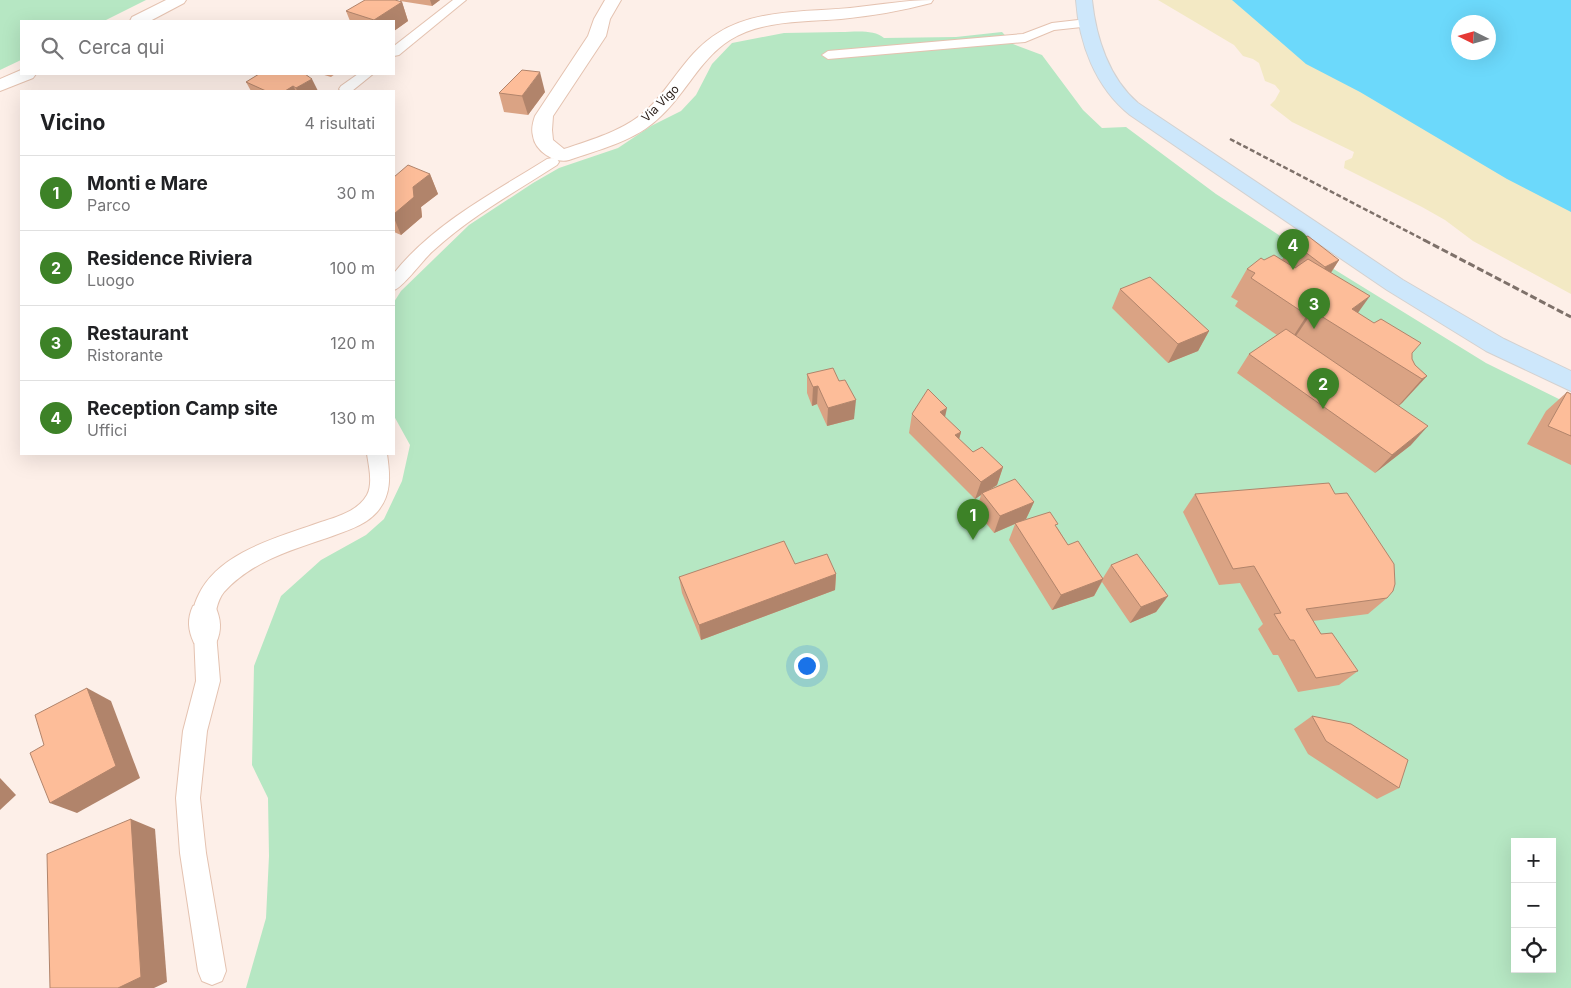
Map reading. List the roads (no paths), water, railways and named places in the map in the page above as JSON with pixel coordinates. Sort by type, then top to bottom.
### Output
[{"type":"main road","points":[[1085,10],[1090,35],[1103,69],[1115,90],[1150,121],[1395,285],[1495,345],[1571,382]]},
{"type":"street","points":[[140,20],[178,0]]},
{"type":"street","points":[[557,159],[542,139],[541,131],[544,116],[597,36],[602,19],[613,0]]},
{"type":"street","name":"Via Vigo","points":[[557,159],[606,141],[635,127],[654,113],[683,80],[698,58],[720,39],[737,30],[784,18],[881,9],[925,0]]},
{"type":"street","points":[[0,86],[25,75]]},
{"type":"lane","points":[[395,51],[460,0]]},
{"type":"lane","points":[[828,55],[1025,38],[1085,10]]},
{"type":"lane","points":[[346,89],[365,75]]},
{"type":"lane","points":[[395,283],[428,245],[480,207],[557,159]]},
{"type":"lane","points":[[212,971],[193,853],[188,798],[195,731],[208,681],[204,624],[210,592],[231,570],[266,552],[340,524],[368,508],[376,497],[382,478],[377,455]]},
{"type":"water","points":[[1232,0],[1571,0],[1571,212],[1507,179],[1360,92],[1306,64]]},
{"type":"railway","points":[[1230,139],[1426,241]]},
{"type":"railway","points":[[1424,240],[1571,317]]},
{"type":"place","name":"Reception Camp site","points":[[1293,270]]},
{"type":"place","name":"Restaurant","points":[[1314,329]]},
{"type":"place","name":"Residence Riviera","points":[[1323,409]]},
{"type":"place","name":"Monti e Mare","points":[[973,540]]}]
